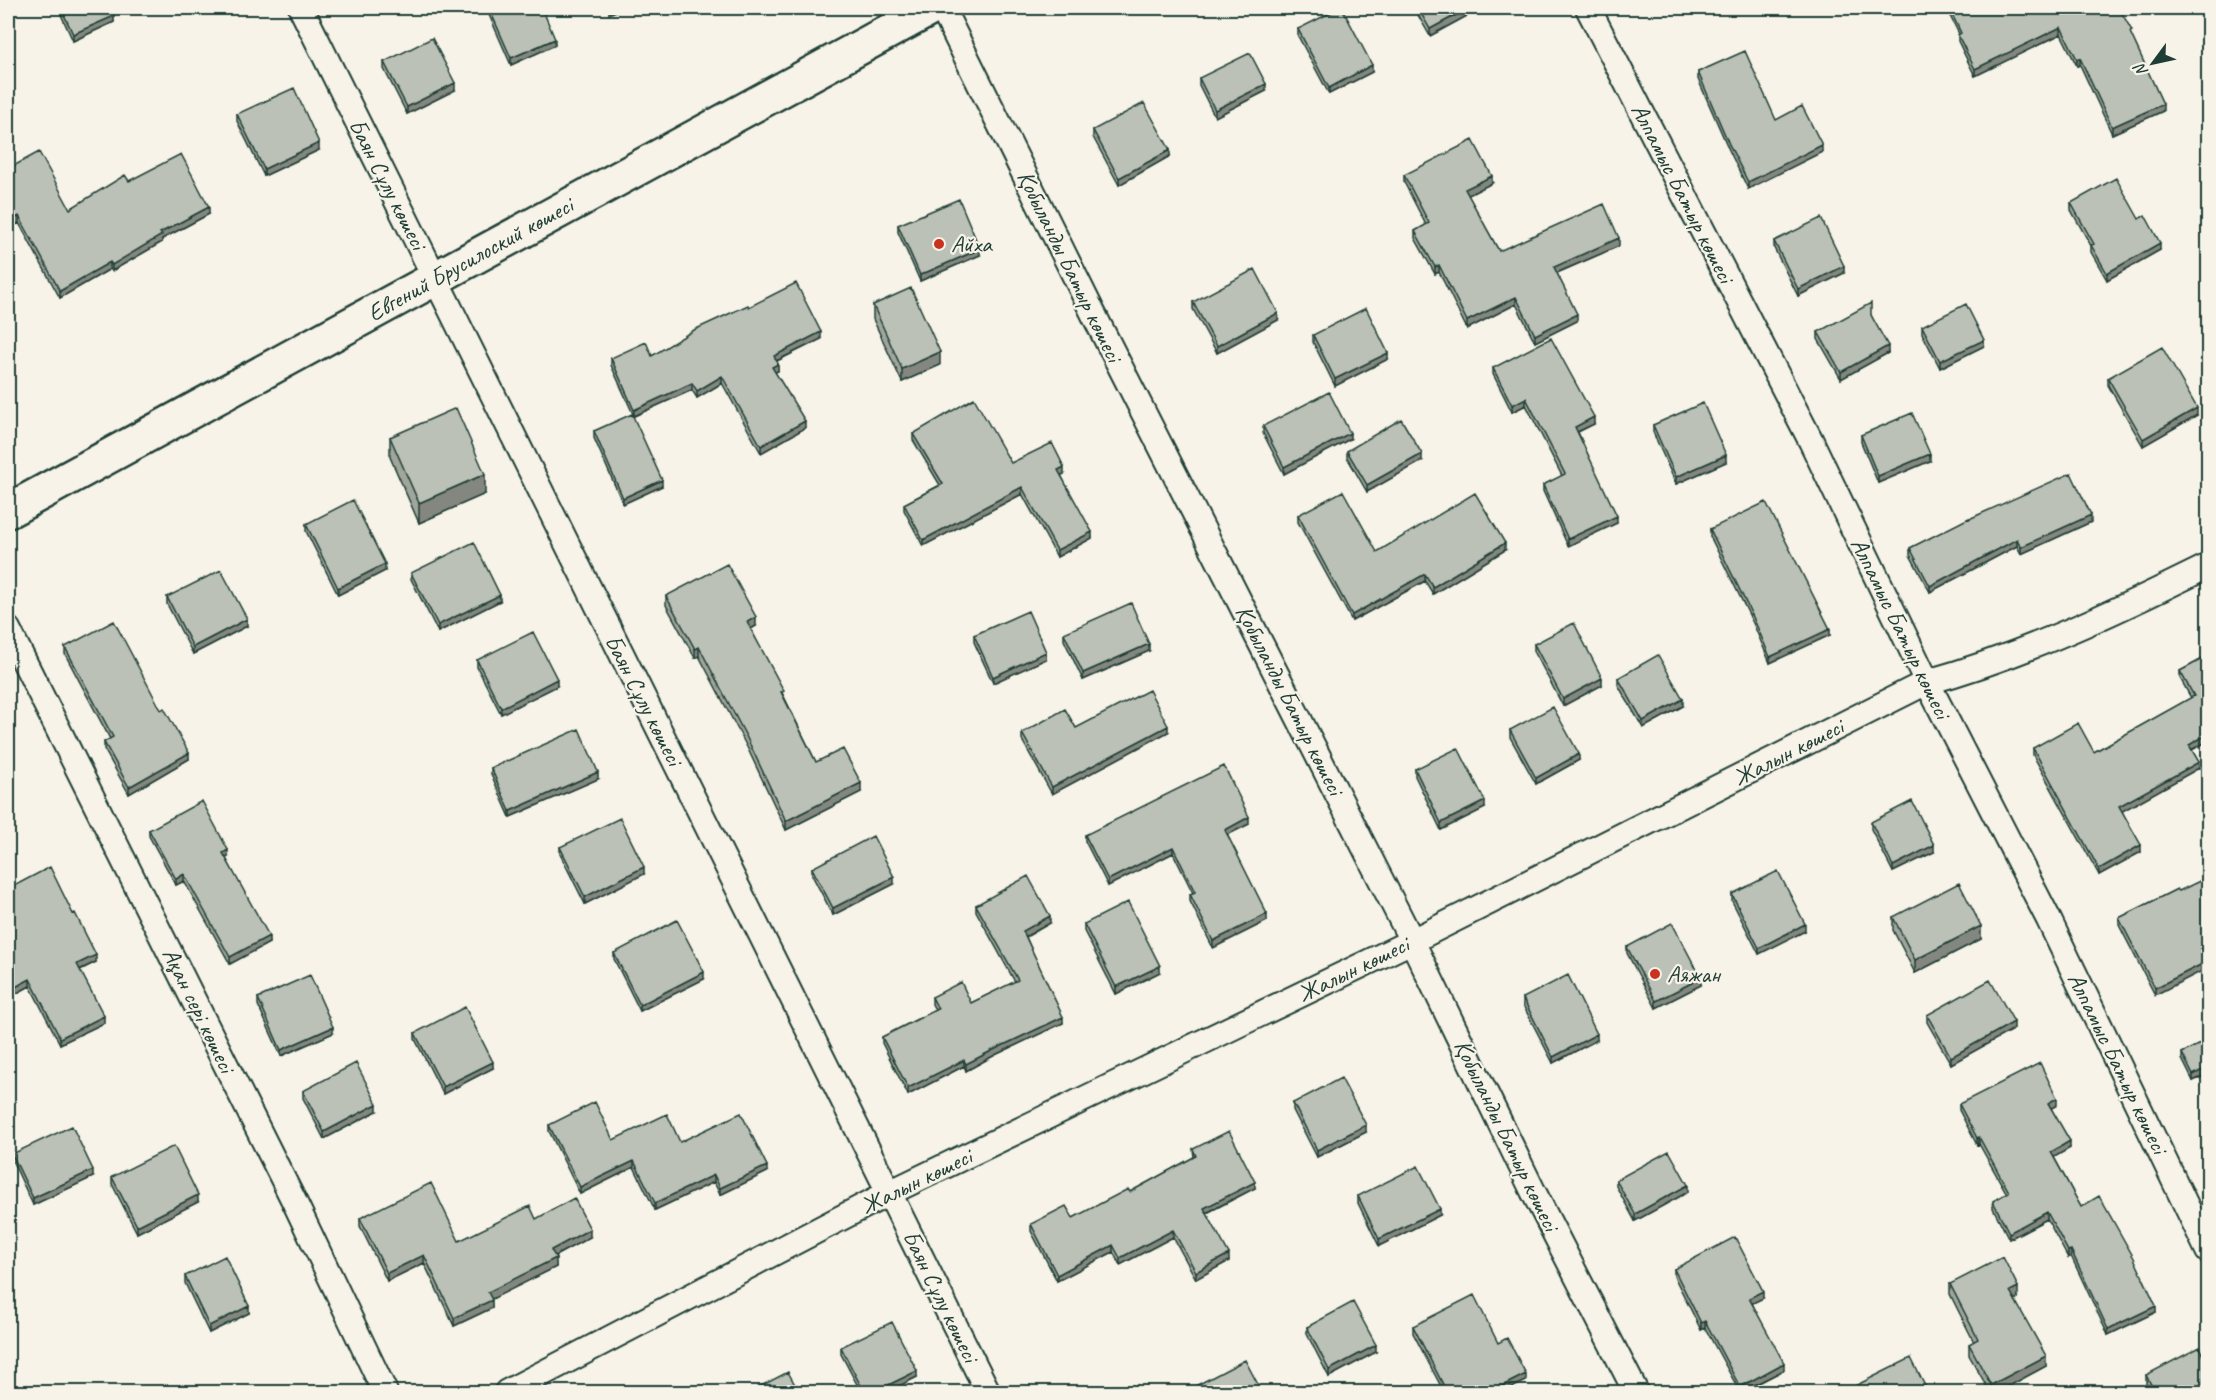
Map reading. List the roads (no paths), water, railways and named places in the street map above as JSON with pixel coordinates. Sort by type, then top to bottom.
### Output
[{"type":"main road","name":"Евгений Брусилоский көшесі","points":[[8,511],[932,8]]},
{"type":"street","name":"Баян Сұлу көшесі","points":[[301,8],[988,1392]]},
{"type":"street","name":"Қобыланды Батыр көшесі","points":[[942,8],[1099,325],[1412,940],[1533,1191],[1636,1392]]},
{"type":"street","name":"Алпамыс Батыр көшесі","points":[[1588,8],[1811,441],[1927,682],[2048,918],[2208,1251]]},
{"type":"street","name":"Жалын көшесі","points":[[507,1392],[889,1193],[1412,940],[1927,682],[2041,644],[2146,597],[2208,566]]},
{"type":"street","name":"Ақан сері көшесі","points":[[8,629],[284,1182],[385,1392]]},
{"type":"place","name":"Айха","points":[[939,244]]},
{"type":"place","name":"Аяжан","points":[[1655,974]]}]
